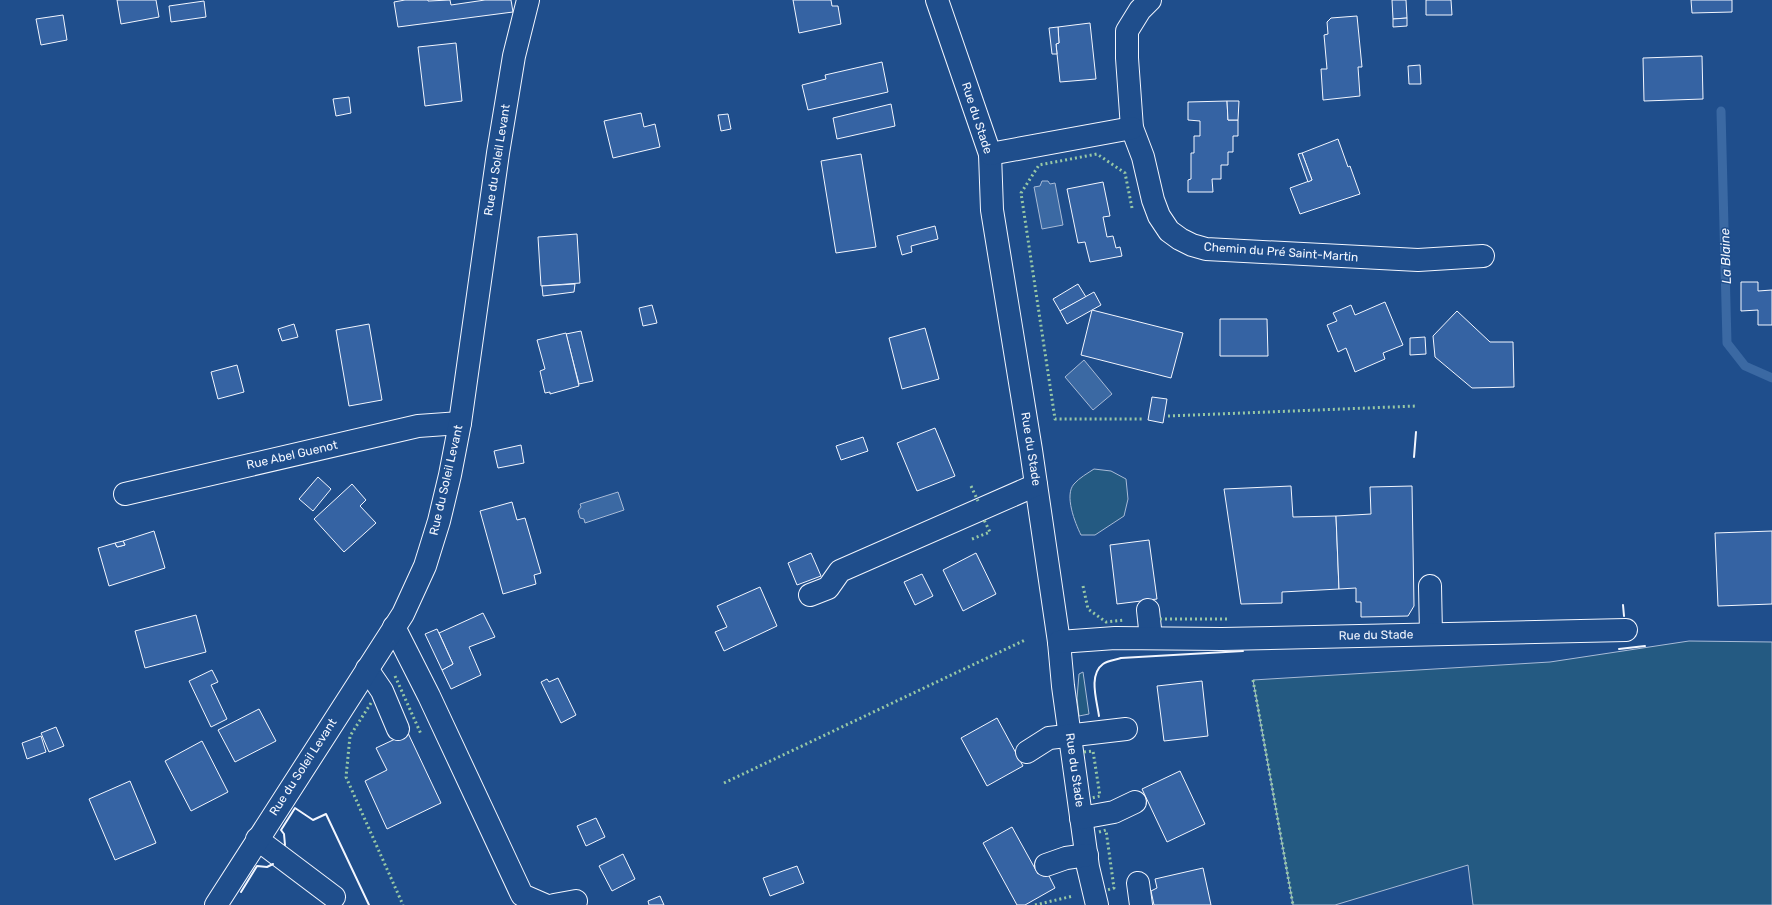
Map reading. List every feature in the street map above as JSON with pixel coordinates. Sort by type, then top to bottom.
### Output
[{"type":"street","name":"Rue du Soleil Levant","points":[[216,905],[403,614],[425,566],[439,521],[460,423],[501,131],[514,56],[528,0]]},
{"type":"street","name":"Rue du Stade","points":[[937,0],[990,154],[992,210],[1036,485],[1059,642],[1081,818],[1097,905]]},
{"type":"street","name":"Chemin du Pré Saint-Martin","points":[[1150,0],[1140,10],[1127,31],[1127,58],[1132,128],[1144,157],[1153,200],[1159,216],[1169,231],[1192,245],[1206,249],[1418,260],[1483,256]]},
{"type":"street","points":[[990,154],[1132,128]]},
{"type":"street","name":"Rue Abel Guenot","points":[[125,494],[418,426],[460,423]]},
{"type":"street","points":[[810,595],[828,588],[840,571],[1036,485]]},
{"type":"street","points":[[1430,586],[1431,634]]},
{"type":"street","points":[[1141,638],[1148,610]]},
{"type":"street","points":[[394,627],[433,703],[522,895],[545,905]]},
{"type":"street","name":"Rue du Stade","points":[[1059,642],[1141,638],[1230,639],[1626,630]]},
{"type":"street","points":[[367,670],[382,691],[398,729]]},
{"type":"street","points":[[1027,752],[1050,738],[1126,730]]},
{"type":"street","points":[[1081,818],[1114,812],[1135,802]]},
{"type":"street","points":[[257,839],[334,897]]},
{"type":"street","points":[[1046,865],[1066,858],[1087,855]]},
{"type":"street","points":[[1138,883],[1141,905]]},
{"type":"street","points":[[554,905],[576,902]]},
{"type":"shaded area","points":[[1042,181],[1048,181],[1050,184],[1055,183],[1063,225],[1042,229],[1034,187],[1040,186]]},
{"type":"shaded area","points":[[1084,360],[1112,394],[1093,410],[1065,377]]},
{"type":"shaded area","points":[[1094,469],[1111,471],[1126,479],[1128,499],[1124,516],[1095,535],[1081,535],[1076,524],[1070,502],[1071,489],[1078,480]]},
{"type":"shaded area","points":[[618,492],[624,510],[585,523],[584,519],[580,518],[578,511],[581,507],[580,504]]},
{"type":"shaded area","points":[[1689,641],[1772,642],[1772,905],[1473,905],[1468,865],[1335,905],[1293,905],[1253,680],[1550,662]]},
{"type":"shaded area","points":[[1083,672],[1089,714],[1079,716],[1077,698],[1079,674]]},
{"type":"building","points":[[117,0],[156,0],[159,17],[121,24]]},
{"type":"building","points":[[405,0],[450,0],[451,5],[485,0],[511,0],[513,12],[398,27],[394,2]]},
{"type":"building","points":[[793,0],[831,0],[832,6],[838,6],[841,24],[799,33]]},
{"type":"building","points":[[1392,0],[1406,0],[1407,18],[1393,19]]},
{"type":"building","points":[[1426,0],[1451,0],[1452,15],[1426,15]]},
{"type":"building","points":[[1691,0],[1732,0],[1732,12],[1692,13]]},
{"type":"building","points":[[204,1],[206,17],[171,22],[169,6]]},
{"type":"building","points":[[63,15],[67,40],[41,45],[36,19]]},
{"type":"building","points":[[1357,16],[1362,67],[1358,67],[1360,96],[1323,100],[1321,69],[1327,69],[1324,35],[1328,34],[1327,22],[1331,18]]},
{"type":"building","points":[[1407,18],[1407,26],[1393,27],[1393,19]]},
{"type":"building","points":[[1090,23],[1096,79],[1060,82],[1056,44],[1059,43],[1058,27]]},
{"type":"building","points":[[1058,27],[1059,43],[1056,44],[1057,54],[1052,54],[1049,28]]},
{"type":"building","points":[[456,43],[462,101],[425,106],[418,47]]},
{"type":"building","points":[[1702,56],[1703,99],[1644,101],[1643,58]]},
{"type":"building","points":[[882,62],[888,92],[808,110],[802,85],[826,79],[825,75]]},
{"type":"building","points":[[1420,65],[1421,84],[1409,84],[1408,66]]},
{"type":"building","points":[[349,97],[351,113],[336,116],[333,99]]},
{"type":"building","points":[[1227,101],[1228,120],[1238,120],[1238,136],[1233,136],[1233,152],[1228,152],[1228,165],[1221,165],[1221,179],[1212,179],[1213,192],[1188,192],[1188,180],[1191,179],[1191,153],[1194,153],[1194,136],[1200,136],[1200,121],[1188,120],[1188,102]]},
{"type":"building","points":[[1227,101],[1239,101],[1238,120],[1228,120]]},
{"type":"building","points":[[891,104],[895,126],[837,139],[833,118]]},
{"type":"building","points":[[641,113],[644,127],[655,124],[660,147],[613,158],[604,121]]},
{"type":"building","points":[[728,114],[731,129],[721,131],[718,115]]},
{"type":"building","points":[[1338,139],[1360,194],[1300,214],[1290,188],[1312,180],[1302,153]]},
{"type":"building","points":[[1302,153],[1312,180],[1308,182],[1298,154]]},
{"type":"building","points":[[861,154],[876,247],[836,253],[821,161]]},
{"type":"building","points":[[1103,182],[1110,216],[1103,217],[1107,237],[1113,236],[1116,248],[1120,247],[1122,256],[1090,262],[1085,242],[1078,243],[1067,189]]},
{"type":"building","points":[[935,226],[938,239],[911,246],[912,252],[902,255],[897,236]]},
{"type":"building","points":[[577,234],[580,283],[541,286],[538,237]]},
{"type":"building","points":[[1741,282],[1758,282],[1758,291],[1772,290],[1772,325],[1758,325],[1758,310],[1741,311]]},
{"type":"building","points":[[575,284],[574,292],[543,296],[542,286]]},
{"type":"building","points":[[1078,284],[1086,297],[1060,311],[1053,299]]},
{"type":"building","points":[[1094,292],[1101,305],[1067,324],[1060,311]]},
{"type":"building","points":[[1385,302],[1403,345],[1383,353],[1385,359],[1355,372],[1346,348],[1338,352],[1327,325],[1337,321],[1333,313],[1351,305],[1355,315]]},
{"type":"building","points":[[652,305],[657,323],[643,326],[639,308]]},
{"type":"building","points":[[1092,310],[1183,333],[1171,378],[1081,355]]},
{"type":"building","points":[[1457,311],[1490,342],[1513,342],[1514,387],[1472,388],[1435,357],[1433,336]]},
{"type":"building","points":[[1220,319],[1267,319],[1268,356],[1220,356]]},
{"type":"building","points":[[294,324],[298,337],[282,341],[278,329]]},
{"type":"building","points":[[369,324],[382,400],[349,406],[336,330]]},
{"type":"building","points":[[925,328],[939,379],[902,389],[889,338]]},
{"type":"building","points":[[581,331],[593,381],[579,384],[566,334]]},
{"type":"building","points":[[566,333],[579,386],[550,394],[550,392],[545,393],[540,371],[545,369],[537,340]]},
{"type":"building","points":[[1425,337],[1426,354],[1410,355],[1410,338]]},
{"type":"building","points":[[237,365],[244,392],[218,399],[211,372]]},
{"type":"building","points":[[1152,397],[1167,399],[1163,423],[1148,420]]},
{"type":"building","points":[[935,428],[955,476],[917,491],[897,443]]},
{"type":"building","points":[[863,437],[868,451],[841,460],[836,446]]},
{"type":"building","points":[[521,445],[524,463],[498,468],[494,451]]},
{"type":"building","points":[[318,477],[331,489],[313,511],[299,499]]},
{"type":"building","points":[[352,484],[366,500],[360,506],[376,523],[344,552],[314,519]]},
{"type":"building","points":[[1291,486],[1293,517],[1336,516],[1339,589],[1282,592],[1282,603],[1241,604],[1224,489]]},
{"type":"building","points":[[1412,486],[1414,606],[1408,616],[1361,617],[1361,602],[1356,602],[1356,588],[1339,589],[1336,516],[1371,514],[1370,487]]},
{"type":"building","points":[[512,502],[517,520],[525,518],[541,573],[534,575],[536,584],[503,594],[480,511]]},
{"type":"building","points":[[154,531],[165,568],[109,586],[98,548],[115,543],[117,547],[125,545],[123,541]]},
{"type":"building","points":[[1772,531],[1772,604],[1718,606],[1715,533]]},
{"type":"building","points":[[1149,540],[1157,599],[1117,604],[1110,545]]},
{"type":"building","points":[[123,541],[125,545],[117,547],[115,543]]},
{"type":"building","points":[[811,553],[821,576],[797,585],[788,563]]},
{"type":"building","points":[[976,553],[996,594],[963,611],[943,570]]},
{"type":"building","points":[[922,574],[933,596],[915,605],[904,582]]},
{"type":"building","points":[[760,587],[777,626],[724,651],[715,632],[727,627],[717,606]]},
{"type":"building","points":[[483,613],[495,637],[469,647],[481,675],[451,689],[442,670],[453,664],[439,633]]},
{"type":"building","points":[[196,615],[206,652],[145,668],[135,631]]},
{"type":"building","points":[[437,629],[453,664],[442,670],[425,634]]},
{"type":"building","points":[[212,670],[218,682],[211,685],[227,719],[211,727],[189,681]]},
{"type":"building","points":[[558,678],[576,715],[561,723],[541,682],[547,679],[549,682]]},
{"type":"building","points":[[1202,681],[1208,736],[1164,741],[1157,686]]},
{"type":"building","points":[[259,709],[276,741],[235,762],[218,730]]},
{"type":"building","points":[[997,718],[1023,766],[987,786],[961,738]]},
{"type":"building","points":[[56,727],[64,746],[49,752],[41,733]]},
{"type":"building","points":[[408,733],[441,803],[387,829],[365,781],[387,770],[376,748]]},
{"type":"building","points":[[41,736],[46,752],[27,759],[22,743]]},
{"type":"building","points":[[202,741],[228,792],[191,811],[165,761]]},
{"type":"building","points":[[1180,771],[1205,824],[1167,842],[1142,789]]},
{"type":"building","points":[[130,781],[156,843],[115,860],[89,799]]},
{"type":"building","points":[[596,818],[605,837],[586,846],[577,826]]},
{"type":"building","points":[[1012,827],[1038,874],[1046,870],[1055,888],[1025,905],[1017,905],[983,843]]},
{"type":"building","points":[[623,854],[635,879],[612,891],[599,866]]},
{"type":"building","points":[[797,866],[804,883],[770,896],[763,878]]},
{"type":"building","points":[[1203,868],[1211,905],[1154,905],[1151,891],[1157,888],[1155,879]]},
{"type":"building","points":[[660,896],[664,905],[649,905],[648,901]]},
{"type":"waterway","name":"La Blaine","points":[[1721,111],[1727,343],[1745,366],[1772,378]]},
{"type":"hedge","points":[[1132,208],[1125,173],[1097,154],[1039,165],[1021,193],[1055,419],[1144,419]]},
{"type":"hedge","points":[[1168,416],[1417,406]]},
{"type":"hedge","points":[[971,486],[978,501]]},
{"type":"hedge","points":[[972,539],[990,532],[984,520]]},
{"type":"hedge","points":[[1083,586],[1088,609],[1106,622],[1125,620]]},
{"type":"hedge","points":[[1160,619],[1228,619]]},
{"type":"hedge","points":[[724,783],[1025,640]]},
{"type":"hedge","points":[[395,676],[421,734]]},
{"type":"hedge","points":[[1253,680],[1293,905]]},
{"type":"hedge","points":[[371,703],[350,736],[346,777],[403,905]]},
{"type":"hedge","points":[[1084,752],[1093,751],[1100,796],[1092,798]]},
{"type":"hedge","points":[[1099,832],[1106,830],[1114,888],[1107,890]]},
{"type":"hedge","points":[[1035,905],[1073,896]]},
{"type":"wall","points":[[1414,457],[1416,432]]},
{"type":"wall","points":[[1623,605],[1624,616]]},
{"type":"wall","points":[[1619,649],[1645,646]]},
{"type":"wall","points":[[1099,716],[1095,696],[1095,681],[1098,669],[1107,662],[1121,658],[1243,651]]},
{"type":"wall","points":[[285,845],[284,834],[281,830],[295,808],[313,820],[326,814],[369,905]]},
{"type":"wall","points":[[241,892],[257,866],[267,867],[273,864]]}]
